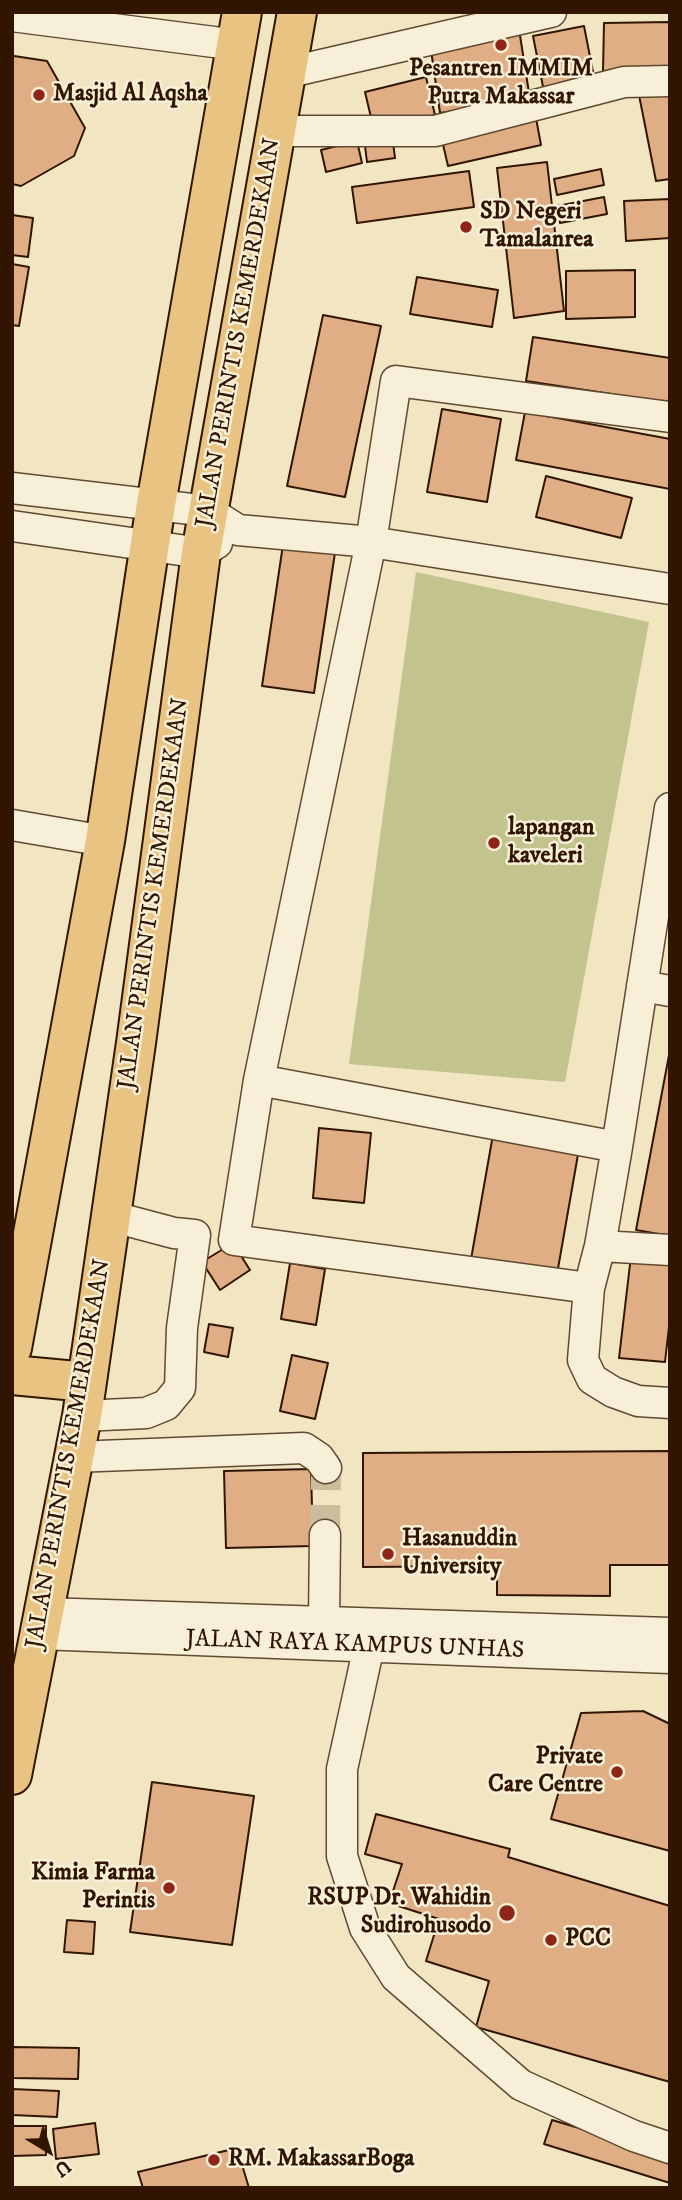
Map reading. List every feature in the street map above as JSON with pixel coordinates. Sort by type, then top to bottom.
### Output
[{"type":"highway","name":"JALAN PERINTIS KEMERDEKAAN","points":[[12,1775],[84,1399],[136,1043],[201,554],[223,520],[276,131],[297,12]]},
{"type":"highway","points":[[12,1348],[105,841],[156,504],[240,29]]},
{"type":"highway","points":[[12,1375],[84,1399]]},
{"type":"street","points":[[286,73],[551,12]]},
{"type":"street","points":[[12,16],[240,29]]},
{"type":"street","points":[[276,131],[435,131],[624,82],[670,81]]},
{"type":"street","points":[[589,1288],[234,1240],[259,1080],[371,542],[396,382],[670,417]]},
{"type":"street","points":[[12,488],[156,504],[223,520],[670,589]]},
{"type":"street","points":[[12,526],[201,554]]},
{"type":"street","points":[[670,808],[656,989],[617,1147],[600,1246],[589,1288],[583,1360],[592,1379],[613,1392],[638,1401],[670,1403]]},
{"type":"street","points":[[12,825],[105,841]]},
{"type":"street","points":[[259,1080],[617,1147]]},
{"type":"street","points":[[84,1399],[146,1413],[166,1405],[180,1388],[182,1328],[195,1235],[174,1233],[110,1216]]},
{"type":"street","points":[[600,1246],[670,1250]]},
{"type":"street","points":[[74,1457],[303,1448],[319,1458],[326,1468]]},
{"type":"street","points":[[324,1621],[325,1535]]},
{"type":"street","name":"JALAN RAYA KAMPUS UNHAS","points":[[41,1623],[324,1621],[670,1633]]},
{"type":"street","name":"JALAN RAYA KAMPUS UNHAS","points":[[41,1623],[369,1646],[670,1658]]},
{"type":"street","points":[[369,1646],[342,1769],[342,1856],[365,1928],[396,1978],[521,2085],[634,2136],[670,2148]]},
{"type":"green space","name":"lapangan kaveleri","points":[[416,572],[649,622],[565,1082],[349,1064]]},
{"type":"building","points":[[670,22],[670,71],[603,71],[604,23]]},
{"type":"building","points":[[584,26],[596,87],[545,97],[533,36]]},
{"type":"building","points":[[519,29],[530,99],[440,113],[430,43]]},
{"type":"building","name":"Masjid Al Aqsha","points":[[14,56],[47,61],[85,128],[74,156],[21,186],[12,184]]},
{"type":"building","points":[[426,77],[435,115],[374,130],[365,92]]},
{"type":"building","points":[[670,89],[670,179],[656,181],[639,95]]},
{"type":"building","points":[[536,118],[541,145],[448,166],[442,140]]},
{"type":"building","points":[[357,141],[362,163],[326,172],[321,150]]},
{"type":"building","points":[[393,142],[395,158],[367,162],[365,146]]},
{"type":"building","points":[[547,162],[564,311],[514,318],[497,168]]},
{"type":"building","points":[[601,169],[604,185],[557,195],[554,179]]},
{"type":"building","points":[[469,171],[474,207],[357,223],[352,187]]},
{"type":"building","points":[[604,197],[607,214],[560,223],[557,206]]},
{"type":"building","points":[[670,199],[670,238],[626,241],[624,201]]},
{"type":"building","points":[[12,215],[33,218],[28,257],[12,255]]},
{"type":"building","points":[[12,264],[29,267],[19,326],[12,325]]},
{"type":"building","points":[[635,270],[635,317],[566,319],[566,271]]},
{"type":"building","points":[[417,277],[498,290],[492,327],[410,314]]},
{"type":"building","points":[[323,315],[381,326],[345,497],[287,486]]},
{"type":"building","points":[[533,337],[670,358],[670,403],[526,381]]},
{"type":"building","points":[[442,409],[501,419],[487,502],[427,492]]},
{"type":"building","points":[[525,412],[670,439],[670,489],[516,460]]},
{"type":"building","points":[[546,476],[632,498],[621,538],[536,517]]},
{"type":"building","points":[[284,538],[336,546],[314,693],[262,686]]},
{"type":"building","points":[[670,1050],[670,1236],[636,1230]]},
{"type":"building","points":[[319,1128],[371,1133],[364,1203],[313,1198]]},
{"type":"building","points":[[494,1129],[580,1143],[556,1280],[470,1265]]},
{"type":"building","points":[[233,1243],[250,1270],[220,1290],[202,1262]]},
{"type":"building","points":[[631,1256],[670,1261],[670,1318],[665,1362],[619,1358]]},
{"type":"building","points":[[290,1263],[325,1269],[316,1325],[281,1319]]},
{"type":"building","points":[[209,1324],[233,1328],[228,1357],[204,1352]]},
{"type":"building","points":[[292,1355],[328,1363],[315,1419],[280,1411]]},
{"type":"building","points":[[670,1451],[670,1565],[610,1565],[610,1596],[497,1595],[497,1566],[363,1567],[363,1453]]},
{"type":"building","points":[[311,1469],[313,1546],[226,1548],[224,1471]]},
{"type":"building","name":"Private Care Centre","points":[[643,1711],[670,1724],[670,1851],[551,1819],[581,1713]]},
{"type":"building","points":[[152,1782],[254,1796],[232,1945],[130,1932]]},
{"type":"building","name":"PCC","points":[[376,1814],[510,1849],[508,1857],[670,1906],[670,2082],[476,2027],[489,1981],[426,1961],[439,1919],[389,1903],[402,1864],[365,1854]]},
{"type":"building","points":[[67,1920],[95,1922],[93,1954],[64,1952]]},
{"type":"building","points":[[12,2047],[79,2048],[78,2079],[12,2078]]},
{"type":"building","points":[[12,2089],[59,2091],[57,2117],[12,2115]]},
{"type":"building","points":[[552,2120],[670,2155],[670,2183],[544,2144]]},
{"type":"building","points":[[95,2123],[99,2154],[56,2159],[53,2129]]},
{"type":"building","points":[[12,2126],[46,2126],[46,2155],[12,2156]]},
{"type":"building","name":"RM. MakassarBoga","points":[[237,2148],[249,2188],[143,2188],[138,2172]]},
{"type":"tunnel","points":[[325,1535],[326,1468]]},
{"type":"place","name":"Pesantren IMMIM Putra Makassar","points":[[501,45]]},
{"type":"place","name":"Masjid Al Aqsha","points":[[39,95]]},
{"type":"place","name":"SD Negeri Tamalanrea","points":[[466,227]]},
{"type":"place","name":"lapangan kaveleri","points":[[494,843]]},
{"type":"place","name":"Hasanuddin University","points":[[388,1554]]},
{"type":"place","name":"Private Care Centre","points":[[617,1772]]},
{"type":"place","name":"Kimia Farma Perintis","points":[[169,1888]]},
{"type":"place","name":"RSUP Dr. Wahidin Sudirohusodo","points":[[507,1913]]},
{"type":"place","name":"PCC","points":[[551,1940]]},
{"type":"place","name":"RM. MakassarBoga","points":[[214,2160]]}]
